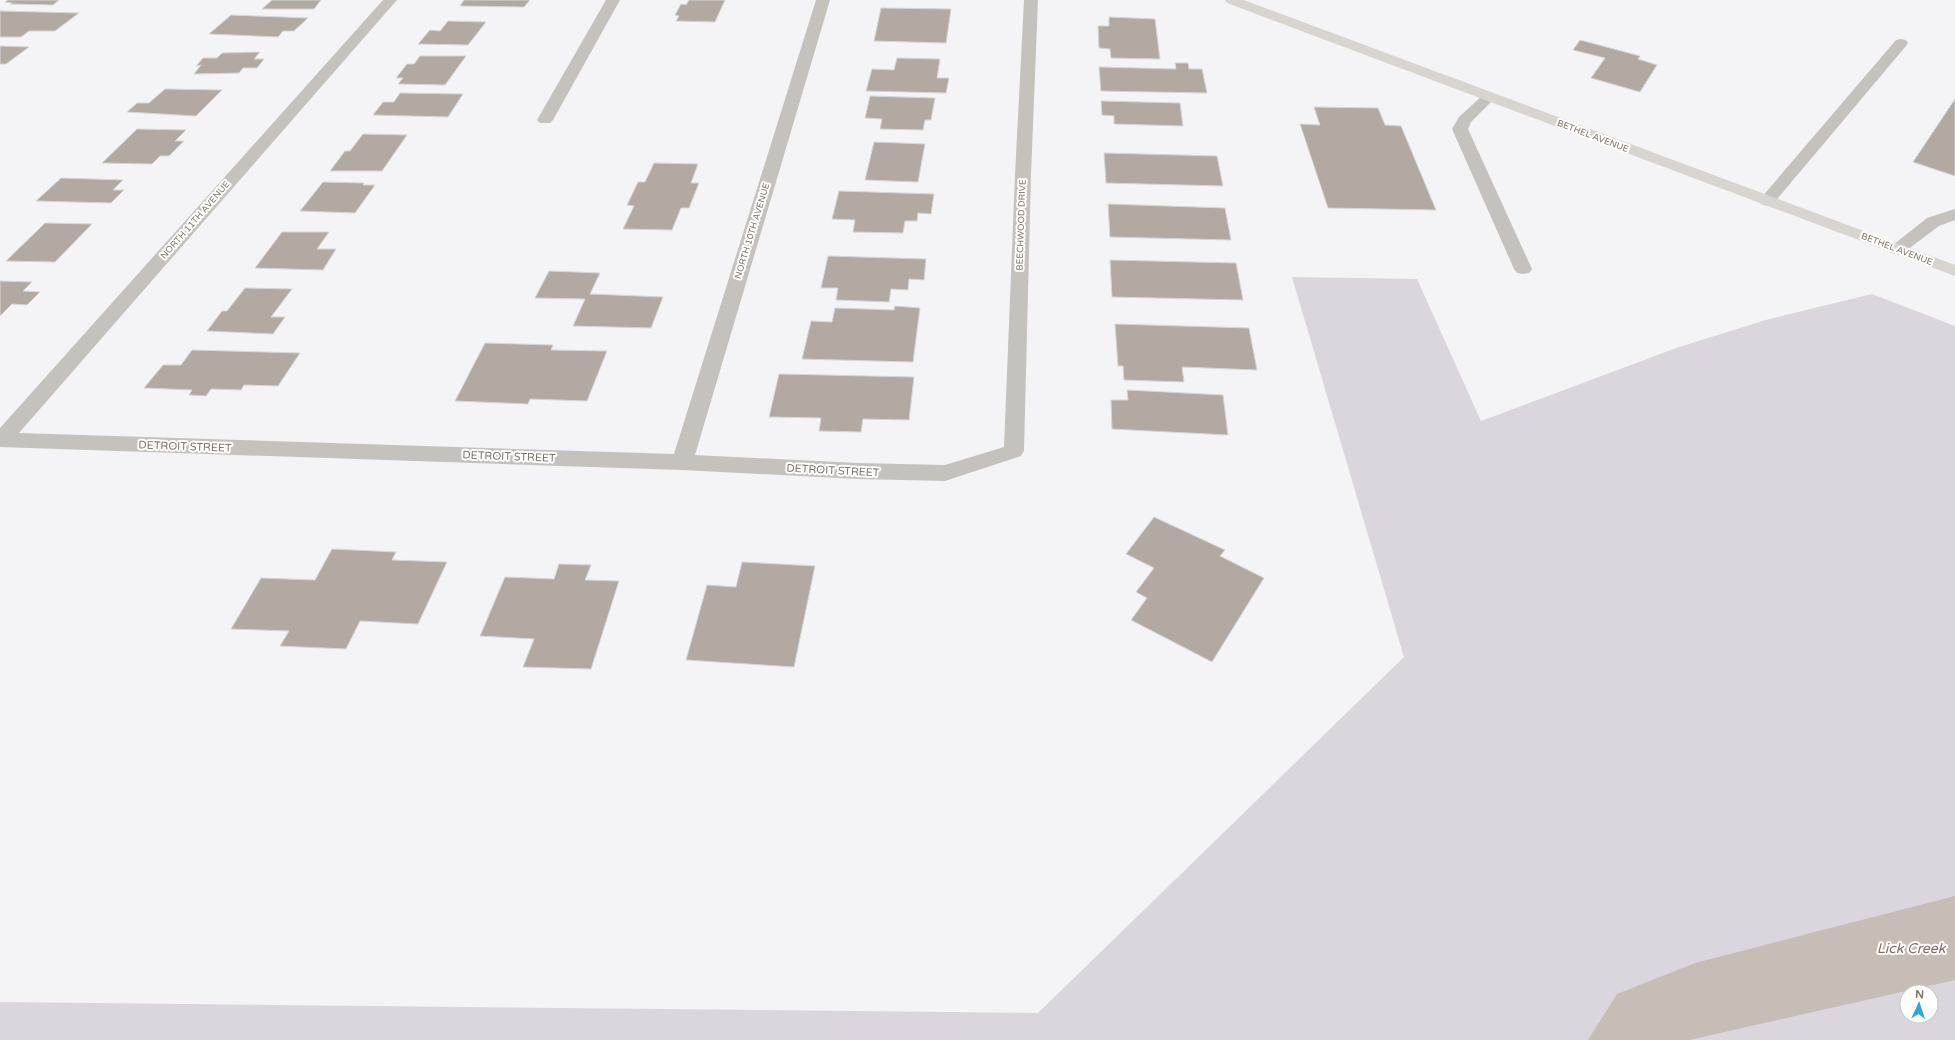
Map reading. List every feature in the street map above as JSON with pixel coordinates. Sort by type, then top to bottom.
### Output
[{"type":"street","name":"NORTH 11TH AVENUE","points":[[0,440],[390,0]]},
{"type":"street","points":[[545,120],[613,0]]},
{"type":"street","name":"NORTH 10TH AVENUE","points":[[682,462],[823,0]]},
{"type":"street","name":"BEECHWOOD DRIVE","points":[[1014,451],[1023,175],[1031,0]]},
{"type":"street","name":"BETHEL AVENUE","points":[[1232,0],[1955,271]]},
{"type":"street","points":[[1767,201],[1901,43]]},
{"type":"street","points":[[1489,97],[1464,120],[1460,128],[1524,269]]},
{"type":"street","points":[[1897,250],[1933,222],[1955,214]]},
{"type":"street","name":"DETROIT STREET","points":[[0,440],[682,462],[858,471],[945,473],[1014,451]]},
{"type":"shaded area","points":[[1292,277],[1417,279],[1481,421],[1679,347],[1766,320],[1872,294],[1955,326],[1955,1040],[0,1040],[0,1002],[1038,1013],[1404,657]]},
{"type":"water","name":"Lick Creek","points":[[1955,896],[1955,980],[1937,984],[1899,984],[1899,993],[1689,1040],[1588,1040],[1617,994],[1695,963]]},
{"type":"building","points":[[8,0],[59,0],[53,5],[10,4],[12,3],[5,2]]},
{"type":"building","points":[[272,0],[321,0],[314,9],[262,9]]},
{"type":"building","points":[[464,0],[530,0],[524,7],[460,6]]},
{"type":"building","points":[[689,0],[725,0],[715,22],[676,21],[679,16],[675,15],[681,4],[686,5]]},
{"type":"building","points":[[881,8],[951,9],[946,43],[874,41]]},
{"type":"building","points":[[0,11],[79,13],[55,31],[29,31],[21,37],[0,37]]},
{"type":"building","points":[[231,15],[308,18],[294,31],[283,31],[278,37],[209,34]]},
{"type":"building","points":[[1109,17],[1155,19],[1160,59],[1111,58],[1110,49],[1099,48],[1098,26],[1109,26]]},
{"type":"building","points":[[448,21],[486,22],[468,45],[418,44],[430,30],[440,31]]},
{"type":"building","points":[[1580,40],[1640,56],[1638,59],[1657,65],[1640,92],[1591,78],[1605,58],[1573,50]]},
{"type":"building","points":[[0,46],[29,47],[6,64],[0,64]]},
{"type":"building","points":[[260,52],[254,59],[264,59],[257,68],[243,68],[239,73],[194,74],[201,65],[196,66],[203,58],[217,58],[222,53]]},
{"type":"building","points":[[420,56],[466,56],[445,85],[398,84],[403,78],[396,78],[407,64],[414,64]]},
{"type":"building","points":[[897,58],[940,59],[937,78],[949,78],[946,93],[866,91],[872,69],[894,70]]},
{"type":"building","points":[[1175,63],[1188,63],[1189,69],[1202,69],[1207,93],[1101,91],[1099,67],[1176,69]]},
{"type":"building","points":[[165,89],[222,90],[196,116],[127,112],[137,103],[149,103]]},
{"type":"building","points":[[400,93],[463,94],[448,117],[373,115],[383,102],[394,102]]},
{"type":"building","points":[[870,96],[935,98],[931,120],[925,120],[923,130],[880,129],[882,119],[865,118]]},
{"type":"building","points":[[1955,99],[1955,176],[1913,162]]},
{"type":"building","points":[[1101,101],[1180,103],[1183,126],[1114,124],[1114,116],[1102,115]]},
{"type":"building","points":[[1314,107],[1378,108],[1385,125],[1401,126],[1436,210],[1328,208],[1300,124],[1320,125]]},
{"type":"building","points":[[137,129],[186,130],[175,141],[184,141],[169,156],[160,156],[152,164],[102,163]]},
{"type":"building","points":[[363,134],[407,135],[382,171],[330,171],[345,151],[350,151]]},
{"type":"building","points":[[874,142],[925,144],[918,182],[865,180]]},
{"type":"building","points":[[1104,153],[1217,156],[1223,186],[1106,183]]},
{"type":"building","points":[[654,163],[698,164],[691,183],[699,183],[689,208],[681,208],[672,230],[623,229],[634,206],[627,205],[638,182],[645,182]]},
{"type":"building","points":[[61,178],[123,180],[113,190],[124,190],[111,203],[36,201]]},
{"type":"building","points":[[323,182],[364,183],[363,185],[375,185],[355,213],[300,211]]},
{"type":"building","points":[[839,191],[934,194],[931,214],[918,213],[917,221],[905,221],[903,233],[853,232],[855,220],[832,219]]},
{"type":"building","points":[[1108,204],[1225,208],[1231,240],[1110,237]]},
{"type":"building","points":[[45,223],[92,224],[55,262],[6,261]]},
{"type":"building","points":[[282,232],[329,232],[317,249],[336,249],[323,270],[255,268]]},
{"type":"building","points":[[828,256],[926,259],[924,280],[909,279],[908,290],[891,289],[889,302],[836,300],[838,288],[821,288]]},
{"type":"building","points":[[1110,260],[1236,263],[1243,300],[1112,297]]},
{"type":"building","points":[[549,271],[600,273],[590,294],[663,297],[651,328],[573,326],[585,299],[535,298]]},
{"type":"building","points":[[0,281],[32,282],[23,291],[40,292],[27,305],[12,304],[0,316]]},
{"type":"building","points":[[245,288],[292,289],[271,317],[285,317],[273,334],[207,331],[222,311],[227,311]]},
{"type":"building","points":[[895,306],[920,308],[913,362],[802,359],[811,321],[832,322],[835,308],[894,310]]},
{"type":"building","points":[[1115,324],[1249,328],[1257,370],[1182,367],[1184,382],[1124,380],[1123,366],[1118,366]]},
{"type":"building","points":[[485,343],[553,345],[551,350],[607,351],[587,401],[530,399],[528,404],[455,401]]},
{"type":"building","points":[[192,350],[300,353],[278,386],[244,385],[241,390],[211,389],[206,396],[189,395],[192,390],[144,388],[163,365],[181,365]]},
{"type":"building","points":[[779,374],[914,377],[909,420],[863,419],[861,432],[819,431],[821,418],[769,417]]},
{"type":"building","points":[[1127,390],[1223,395],[1228,435],[1112,429],[1111,400],[1128,400]]},
{"type":"building","points":[[1154,517],[1225,550],[1220,556],[1264,578],[1212,662],[1131,620],[1147,598],[1136,592],[1154,568],[1126,554]]},
{"type":"building","points":[[332,549],[396,552],[392,560],[447,562],[418,624],[360,621],[346,649],[280,646],[289,631],[231,629],[261,578],[315,580]]},
{"type":"building","points":[[742,562],[815,566],[794,667],[686,660],[707,585],[736,587]]},
{"type":"building","points":[[559,564],[591,565],[585,580],[619,581],[591,669],[523,667],[534,639],[480,636],[505,577],[554,579]]}]
